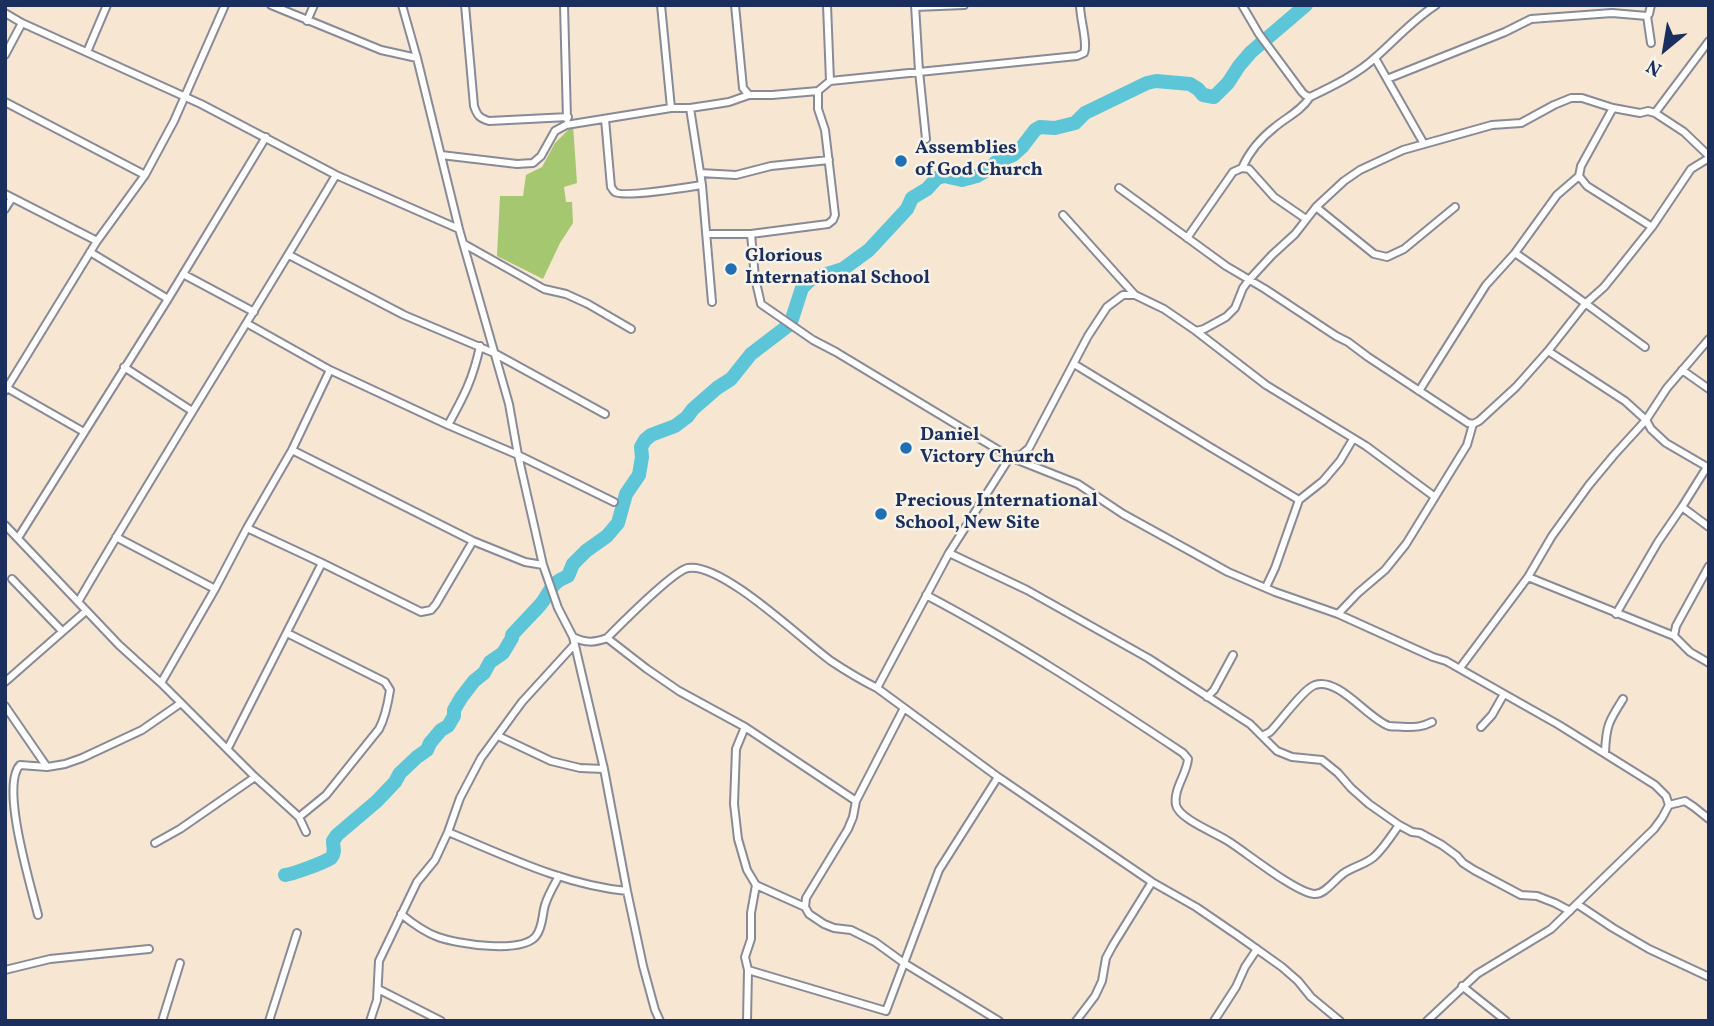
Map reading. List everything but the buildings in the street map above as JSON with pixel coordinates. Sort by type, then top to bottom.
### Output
[{"type":"street","points":[[87,52],[107,5]]},
{"type":"street","points":[[84,432],[6,389],[97,241],[145,175],[174,121],[225,5]]},
{"type":"street","points":[[271,5],[381,50],[417,58]]},
{"type":"street","points":[[307,21],[314,5]]},
{"type":"street","points":[[402,5],[459,229],[509,404],[543,565],[558,608],[574,641],[604,769],[626,891],[643,966],[660,1021]]},
{"type":"street","points":[[465,5],[474,106],[477,115],[489,121],[605,119],[729,102],[749,95],[818,91],[830,81],[1077,57],[1084,53],[1087,46],[1080,20],[1080,5]]},
{"type":"street","points":[[564,5],[567,121]]},
{"type":"street","points":[[661,5],[671,108]]},
{"type":"street","points":[[735,5],[743,88],[749,95]]},
{"type":"street","points":[[827,5],[830,81]]},
{"type":"street","points":[[926,139],[915,6],[964,5]]},
{"type":"street","points":[[1242,5],[1259,34],[1302,92],[1310,97]]},
{"type":"street","points":[[1242,168],[1259,143],[1310,97],[1353,74],[1375,58],[1436,5]]},
{"type":"street","points":[[1651,5],[1647,16],[1651,43]]},
{"type":"street","points":[[1387,79],[1531,19],[1612,9],[1647,16]]},
{"type":"street","points":[[5,13],[185,96],[336,175],[459,229]]},
{"type":"street","points":[[5,55],[22,23]]},
{"type":"street","points":[[1655,113],[1709,41]]},
{"type":"street","points":[[1375,58],[1424,144]]},
{"type":"street","points":[[707,234],[751,234],[828,224],[833,220],[835,215],[829,160],[825,130],[818,109],[818,91]]},
{"type":"street","points":[[1196,331],[1226,317],[1235,308],[1249,280],[1344,180],[1403,150],[1492,125],[1521,123],[1571,98],[1582,98],[1613,108],[1655,113],[1684,132],[1709,157],[1692,169],[1652,227],[1548,351],[1516,387],[1474,424],[1467,445],[1406,544],[1385,570],[1338,614]]},
{"type":"street","points":[[5,102],[145,175]]},
{"type":"street","points":[[690,108],[702,185],[712,302]]},
{"type":"street","points":[[1419,391],[1486,285],[1515,253],[1557,195],[1579,176],[1581,166],[1613,108]]},
{"type":"street","points":[[605,119],[613,192],[642,193],[702,185]]},
{"type":"street","points":[[441,155],[517,164],[533,163],[541,156],[555,131],[567,121]]},
{"type":"street","points":[[18,538],[266,138]]},
{"type":"street","points":[[699,173],[736,175],[771,166],[829,160]]},
{"type":"street","points":[[1187,238],[1233,172],[1242,168],[1249,169],[1274,197],[1306,219]]},
{"type":"street","points":[[78,602],[336,175]]},
{"type":"street","points":[[1579,176],[1587,186],[1652,227]]},
{"type":"street","points":[[1119,188],[1249,280],[1348,342],[1468,423],[1474,424]]},
{"type":"street","points":[[5,209],[9,196],[97,241]]},
{"type":"street","points":[[1316,207],[1374,254],[1387,257],[1404,248],[1455,207]]},
{"type":"street","points":[[1063,215],[1136,295],[1164,309],[1266,385],[1379,456],[1435,497]]},
{"type":"street","points":[[751,234],[755,278],[761,304],[813,340],[1010,457],[1078,484],[1123,514],[1228,572],[1338,614],[1460,668],[1559,724],[1656,785],[1669,805]]},
{"type":"street","points":[[464,244],[544,289],[588,304],[631,329]]},
{"type":"street","points":[[90,252],[168,299]]},
{"type":"street","points":[[1515,253],[1645,347]]},
{"type":"street","points":[[289,256],[404,315],[480,346],[605,414]]},
{"type":"street","points":[[183,274],[254,312]]},
{"type":"street","points":[[877,688],[949,553],[1010,457],[1021,455],[1029,448],[1088,335],[1107,307],[1123,295],[1136,295]]},
{"type":"street","points":[[248,324],[330,370],[518,455],[614,502]]},
{"type":"street","points":[[1460,668],[1528,577],[1552,537],[1589,485],[1646,420],[1667,387],[1709,339]]},
{"type":"street","points":[[448,425],[464,397],[480,346]]},
{"type":"street","points":[[1548,351],[1625,401],[1666,443],[1708,467],[1658,542],[1616,614]]},
{"type":"street","points":[[1074,364],[1299,499]]},
{"type":"street","points":[[124,367],[192,411]]},
{"type":"street","points":[[162,683],[292,450],[330,370]]},
{"type":"street","points":[[1682,370],[1709,389]]},
{"type":"street","points":[[1266,587],[1299,499],[1323,481],[1340,461],[1353,439]]},
{"type":"street","points":[[292,450],[473,541],[525,562],[543,565]]},
{"type":"street","points":[[1682,507],[1709,527]]},
{"type":"street","points":[[5,526],[119,645],[162,683],[255,777],[299,817],[306,832]]},
{"type":"street","points":[[247,527],[421,612],[431,610],[436,604],[473,541]]},
{"type":"street","points":[[116,537],[215,589]]},
{"type":"street","points":[[949,553],[1027,590],[1148,658],[1251,724],[1277,751],[1292,757],[1322,760],[1368,804],[1399,825],[1442,845],[1462,863],[1521,895],[1537,896],[1570,911]]},
{"type":"street","points":[[228,748],[322,563]]},
{"type":"street","points":[[1674,636],[1676,626],[1709,566]]},
{"type":"street","points":[[574,641],[598,641],[607,638],[670,579],[688,568],[705,570],[736,586],[830,660],[877,688],[998,778],[1257,949],[1282,967],[1311,997],[1340,1021]]},
{"type":"street","points":[[1528,577],[1674,636],[1690,652],[1709,663]]},
{"type":"street","points":[[12,579],[62,631]]},
{"type":"street","points":[[1699,583],[1709,588]]},
{"type":"street","points":[[926,595],[982,625],[1183,753],[1188,759],[1188,765],[1179,787],[1176,804],[1180,813],[1244,851],[1301,890],[1316,895],[1323,892],[1345,872],[1372,859],[1399,825]]},
{"type":"street","points":[[5,681],[86,611]]},
{"type":"street","points":[[287,633],[385,682],[390,690],[379,729],[326,795],[299,817]]},
{"type":"street","points":[[607,638],[679,691],[745,727],[856,802]]},
{"type":"street","points":[[370,1021],[379,989],[379,961],[417,882],[435,860],[460,798],[481,758],[522,702],[574,641]]},
{"type":"street","points":[[1207,697],[1214,690],[1233,655]]},
{"type":"street","points":[[1262,736],[1270,732],[1306,690],[1315,684],[1329,685],[1354,699],[1369,714],[1390,726],[1423,727],[1432,722]]},
{"type":"street","points":[[1481,727],[1492,715],[1504,694]]},
{"type":"street","points":[[1605,753],[1608,723],[1623,699]]},
{"type":"street","points":[[38,915],[14,822],[13,778],[16,769],[20,765],[47,768],[82,758],[142,730],[181,704]]},
{"type":"street","points":[[5,706],[47,768]]},
{"type":"street","points":[[805,907],[806,898],[848,829],[856,802],[904,708]]},
{"type":"street","points":[[745,727],[736,749],[734,804],[738,839],[747,870],[756,885],[805,907],[809,914],[824,924],[851,930],[875,942],[904,963],[999,1021]]},
{"type":"street","points":[[498,736],[551,761],[580,768],[604,769]]},
{"type":"street","points":[[155,842],[180,829],[255,777]]},
{"type":"street","points":[[882,1021],[939,870],[998,778]]},
{"type":"street","points":[[1427,1021],[1477,974],[1551,929],[1654,829],[1669,805],[1685,801],[1709,819]]},
{"type":"street","points":[[448,832],[559,876],[603,889],[626,891]]},
{"type":"street","points":[[401,914],[437,937],[503,947],[525,944],[540,930],[545,902],[559,876]]},
{"type":"street","points":[[1076,1021],[1095,996],[1113,945],[1152,882]]},
{"type":"street","points":[[747,1021],[748,970],[745,957],[751,939],[751,913],[756,885]]},
{"type":"street","points":[[1577,904],[1649,949],[1709,977]]},
{"type":"street","points":[[270,1021],[297,933]]},
{"type":"street","points":[[5,970],[50,959],[149,949]]},
{"type":"street","points":[[1214,1021],[1237,987],[1245,967],[1257,949]]},
{"type":"street","points":[[163,1021],[180,963]]},
{"type":"street","points":[[748,970],[886,1011]]},
{"type":"street","points":[[1462,986],[1506,1021]]},
{"type":"street","points":[[379,989],[441,1021]]},
{"type":"green space","points":[[573,125],[577,183],[564,187],[566,202],[572,202],[573,223],[543,279],[497,256],[500,196],[523,196],[526,175],[542,167],[555,143]]},
{"type":"waterway","points":[[285,875],[331,858],[334,852],[333,841],[337,835],[377,801],[400,773],[427,750],[441,730],[448,726],[454,716],[454,710],[474,681],[484,673],[490,662],[503,653],[512,635],[552,587],[568,576],[573,564],[607,536],[618,523],[626,494],[639,475],[641,447],[645,440],[675,426],[687,417],[717,388],[731,379],[751,354],[789,325],[802,288],[811,279],[843,269],[869,250],[907,209],[912,198],[927,189],[937,178],[944,176],[962,180],[977,176],[996,162],[1013,155],[1040,127],[1055,128],[1075,123],[1085,113],[1156,81],[1190,84],[1203,95],[1214,97],[1251,52],[1306,5]]},
{"type":"place","name":"Assemblies of God Church","points":[[901,161]]},
{"type":"place","name":"Glorious International School","points":[[731,269]]},
{"type":"place","name":"Daniel Victory Church","points":[[906,448]]},
{"type":"place","name":"Precious International School, New Site","points":[[881,514]]}]
